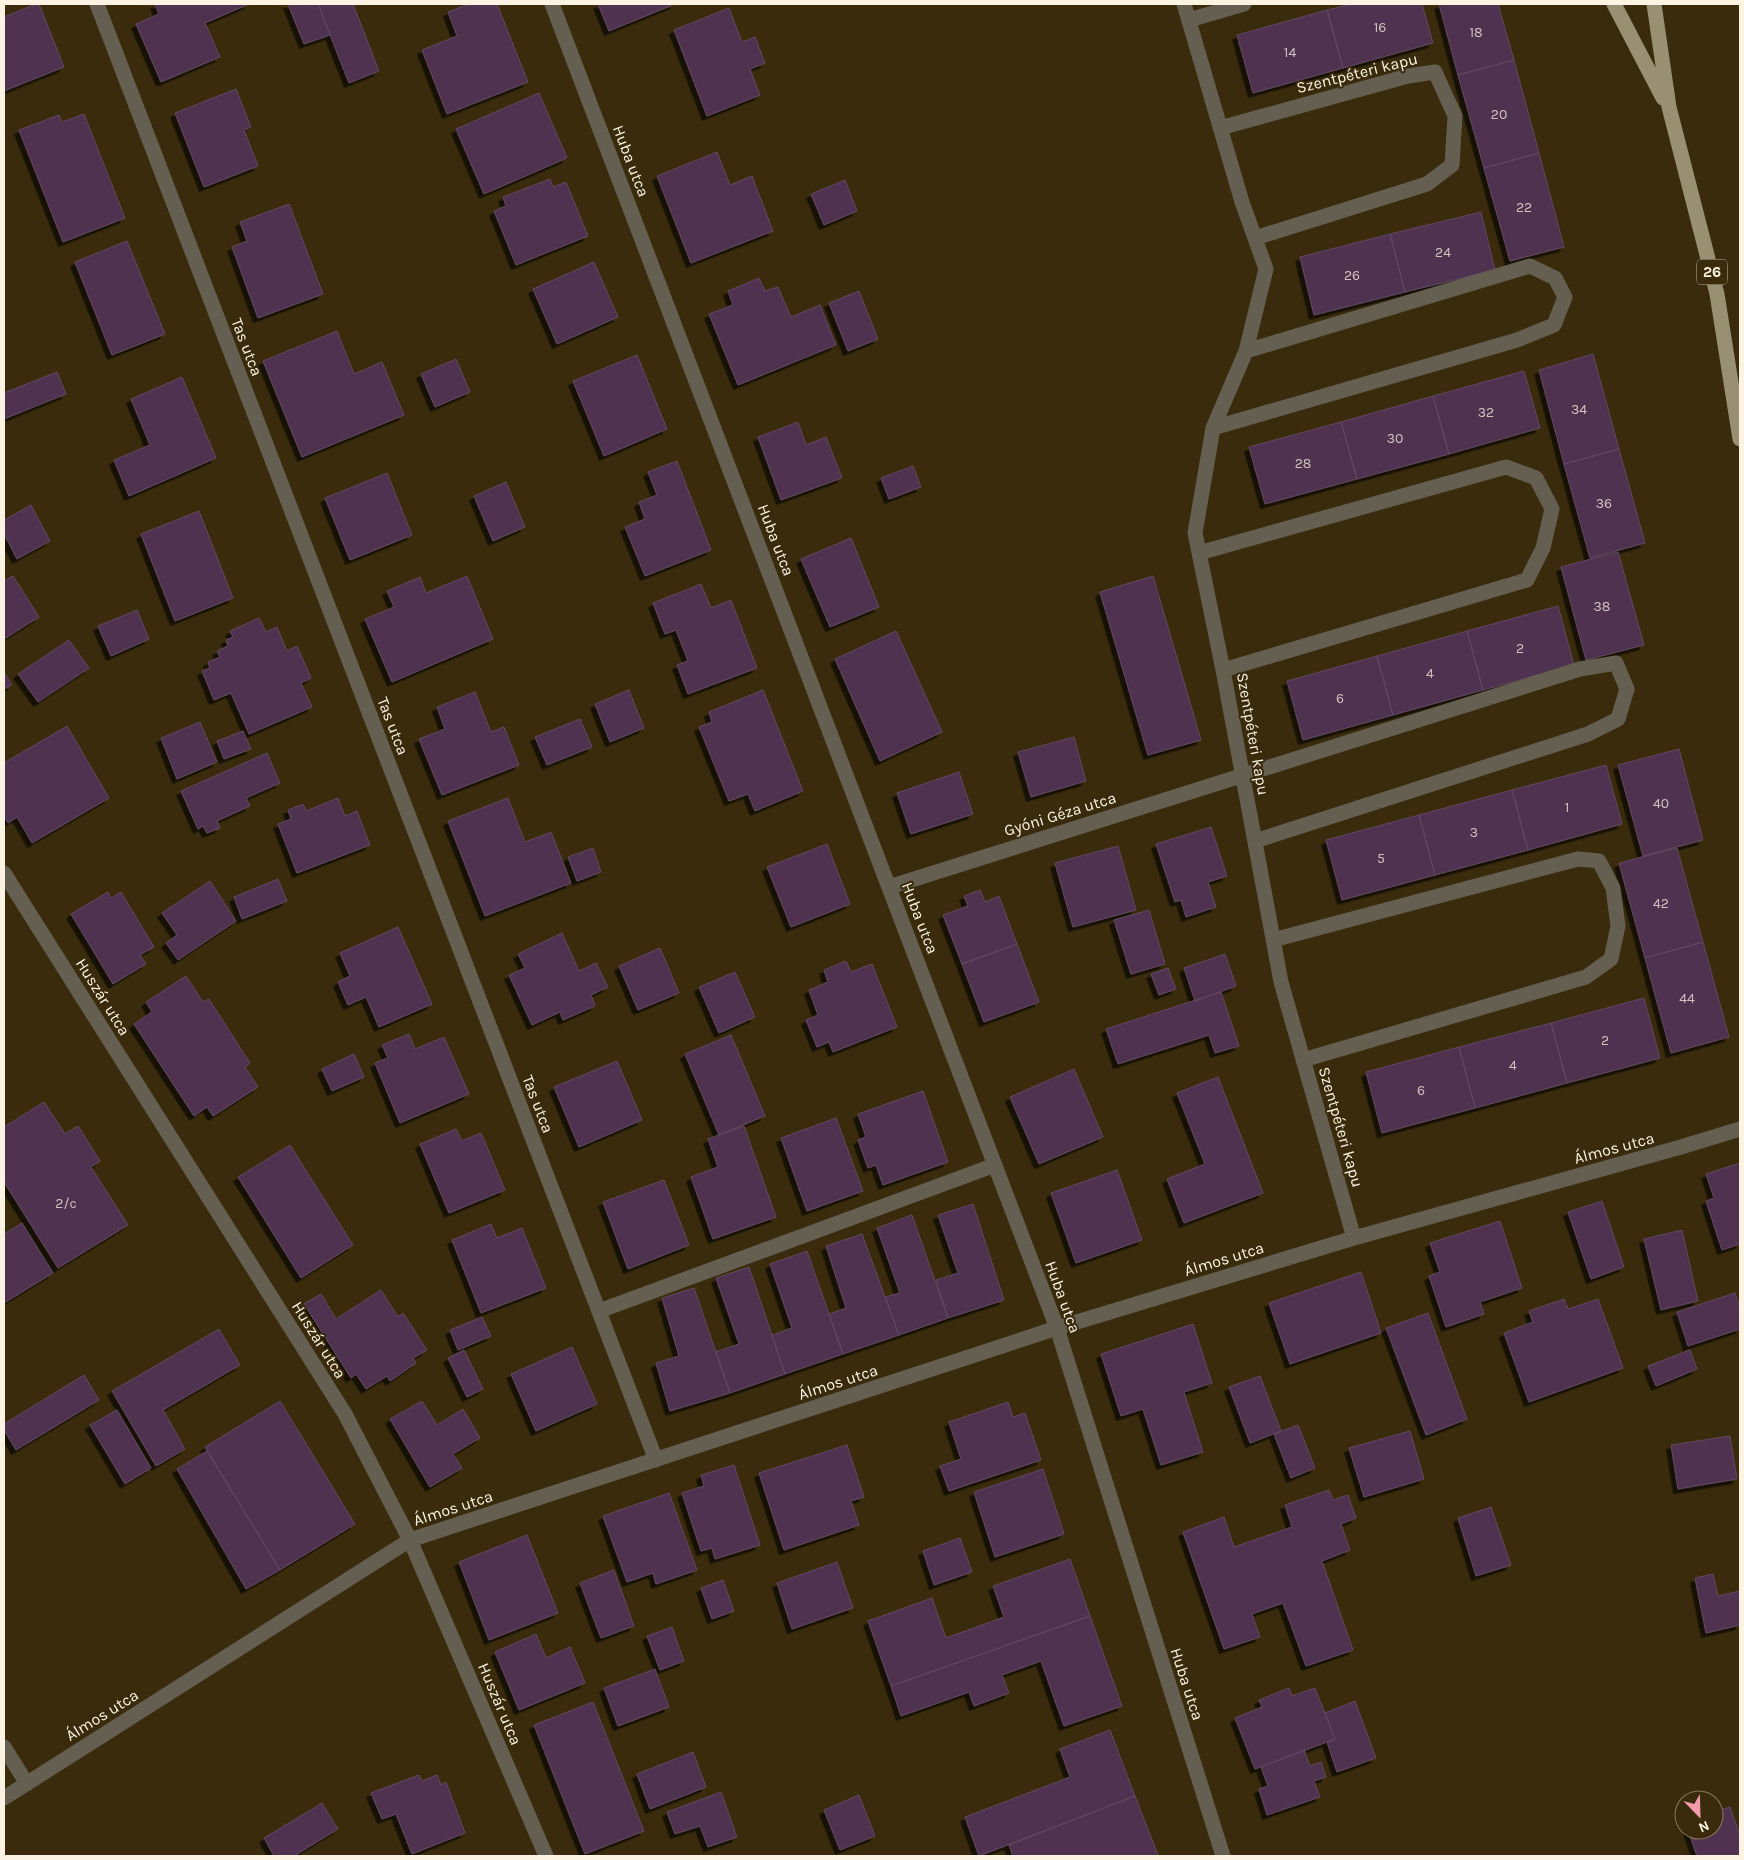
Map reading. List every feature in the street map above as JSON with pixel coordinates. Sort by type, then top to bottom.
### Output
[{"type":"main road","name":"26","points":[[1614,4],[1668,107]]},
{"type":"main road","name":"26","points":[[1654,4],[1668,107],[1717,294],[1740,439]]},
{"type":"street","name":"Tas utca","points":[[97,4],[656,1460]]},
{"type":"street","name":"Huba utca","points":[[552,4],[1057,1328],[1224,1856]]},
{"type":"street","name":"Szentpéteri kapu","points":[[1184,4],[1242,202],[1266,269],[1246,350],[1213,428],[1195,532],[1223,670],[1281,982],[1354,1238]]},
{"type":"street","points":[[1189,20],[1244,4]]},
{"type":"street","name":"Szentpéteri kapu","points":[[1220,128],[1408,76],[1435,72],[1455,116],[1452,165],[1427,184],[1255,238]]},
{"type":"street","points":[[1213,428],[1517,340],[1554,325],[1565,297],[1555,278],[1530,266],[1246,350]]},
{"type":"street","points":[[1199,553],[1506,468],[1536,478],[1552,510],[1543,548],[1527,580],[1223,670]]},
{"type":"street","name":"Gyóni Géza utca","points":[[889,886],[1580,669],[1616,663],[1628,689],[1618,719],[1588,734],[1255,841]]},
{"type":"street","points":[[1273,940],[1578,859],[1599,861],[1612,888],[1618,926],[1611,959],[1586,977],[1303,1060]]},
{"type":"street","name":"Huszár utca","points":[[4,873],[345,1414],[410,1540],[546,1856]]},
{"type":"street","name":"Álmos utca","points":[[4,1798],[410,1540],[1057,1328],[1354,1238],[1740,1129]]},
{"type":"street","points":[[599,1311],[995,1165]]},
{"type":"street","points":[[4,1747],[27,1784]]},
{"type":"building","points":[[39,4],[64,67],[4,91],[4,17]]},
{"type":"building","points":[[155,4],[249,4],[205,23],[220,57],[161,82],[136,24],[159,14]]},
{"type":"building","points":[[288,4],[318,4],[330,35],[304,44]]},
{"type":"building","points":[[318,4],[353,4],[379,71],[349,83]]},
{"type":"building","points":[[469,4],[497,4],[528,82],[447,114],[422,50],[457,36],[448,12]]},
{"type":"building","points":[[598,4],[675,4],[609,31]]},
{"type":"building","points":[[1352,4],[1422,4],[1433,43],[1343,68],[1327,10]]},
{"type":"building","points":[[1439,4],[1498,4],[1514,60],[1458,75]]},
{"type":"building","points":[[729,8],[742,42],[755,37],[765,63],[750,69],[760,95],[707,116],[674,30]]},
{"type":"building","points":[[1327,10],[1343,68],[1253,93],[1237,35]]},
{"type":"building","points":[[1514,60],[1539,153],[1484,168],[1458,75]]},
{"type":"building","points":[[236,89],[251,127],[244,130],[258,166],[204,187],[175,113]]},
{"type":"building","points":[[539,93],[567,158],[484,194],[456,129]]},
{"type":"building","points":[[84,114],[125,218],[63,242],[19,130],[59,115],[62,122]]},
{"type":"building","points":[[717,152],[730,185],[752,176],[773,231],[691,263],[657,176]]},
{"type":"building","points":[[1539,153],[1564,247],[1510,261],[1484,168]]},
{"type":"building","points":[[550,179],[553,187],[566,182],[588,236],[516,265],[494,211],[506,206],[503,197]]},
{"type":"building","points":[[845,180],[857,211],[824,225],[811,194]]},
{"type":"building","points":[[289,204],[323,294],[258,318],[232,247],[247,241],[240,222]]},
{"type":"building","points":[[1481,212],[1495,270],[1405,292],[1390,234]]},
{"type":"building","points":[[1390,234],[1405,292],[1314,315],[1300,257]]},
{"type":"building","points":[[127,241],[165,334],[112,355],[75,262]]},
{"type":"building","points":[[594,262],[618,317],[557,344],[533,289]]},
{"type":"building","points":[[759,278],[765,291],[778,287],[791,317],[820,305],[836,345],[738,385],[709,314],[733,305],[728,291]]},
{"type":"building","points":[[859,291],[878,339],[848,351],[829,303]]},
{"type":"building","points":[[337,331],[354,374],[382,362],[404,415],[302,457],[263,361]]},
{"type":"building","points":[[1593,354],[1619,449],[1564,464],[1539,370]]},
{"type":"building","points":[[637,355],[667,429],[604,456],[573,381]]},
{"type":"building","points":[[456,359],[470,392],[435,407],[421,374]]},
{"type":"building","points":[[1524,371],[1540,428],[1449,454],[1433,396]]},
{"type":"building","points":[[57,372],[66,394],[4,419],[4,393]]},
{"type":"building","points":[[182,377],[216,458],[129,496],[114,460],[150,445],[131,399]]},
{"type":"building","points":[[1433,396],[1449,454],[1357,479],[1341,422]]},
{"type":"building","points":[[798,422],[806,445],[826,437],[842,478],[781,500],[758,437]]},
{"type":"building","points":[[1341,422],[1357,479],[1265,504],[1249,447]]},
{"type":"building","points":[[1619,449],[1645,543],[1590,558],[1564,464]]},
{"type":"building","points":[[677,461],[711,550],[645,576],[625,527],[645,519],[639,502],[657,495],[648,472]]},
{"type":"building","points":[[913,466],[921,487],[889,499],[881,478]]},
{"type":"building","points":[[387,473],[412,535],[350,560],[325,498]]},
{"type":"building","points":[[506,482],[525,527],[493,541],[474,496]]},
{"type":"building","points":[[31,505],[50,541],[17,559],[4,534],[4,520]]},
{"type":"building","points":[[199,511],[233,598],[175,621],[141,534]]},
{"type":"building","points":[[851,538],[879,607],[830,627],[801,559]]},
{"type":"building","points":[[1618,552],[1644,645],[1586,660],[1561,567]]},
{"type":"building","points":[[13,576],[39,617],[4,639],[4,581]]},
{"type":"building","points":[[467,576],[493,639],[392,682],[365,619],[394,607],[387,591],[420,577],[426,593]]},
{"type":"building","points":[[1153,576],[1201,740],[1148,755],[1100,592]]},
{"type":"building","points":[[701,584],[711,608],[731,600],[757,668],[688,694],[677,665],[688,661],[676,630],[665,634],[653,603]]},
{"type":"building","points":[[1558,606],[1574,665],[1483,690],[1467,631]]},
{"type":"building","points":[[137,610],[149,639],[111,656],[98,626]]},
{"type":"building","points":[[259,618],[266,632],[277,627],[287,651],[297,646],[311,678],[301,683],[312,707],[249,734],[231,693],[214,700],[202,671],[210,668],[208,662],[220,657],[217,651],[228,646],[226,640],[233,637],[230,631]]},
{"type":"building","points":[[896,631],[942,732],[880,761],[835,659]]},
{"type":"building","points":[[1467,631],[1483,690],[1393,715],[1377,656]]},
{"type":"building","points":[[69,640],[89,668],[38,702],[18,674]]},
{"type":"building","points":[[1377,656],[1393,715],[1303,740],[1287,681]]},
{"type":"building","points":[[4,672],[12,685],[4,689]]},
{"type":"building","points":[[629,690],[644,728],[610,742],[595,704]]},
{"type":"building","points":[[763,690],[803,791],[755,811],[748,794],[729,801],[699,727],[712,722],[709,712]]},
{"type":"building","points":[[475,692],[491,732],[504,727],[519,765],[442,795],[419,739],[445,729],[437,707]]},
{"type":"building","points":[[580,719],[592,747],[547,765],[535,737]]},
{"type":"building","points":[[200,722],[217,762],[177,779],[161,738]]},
{"type":"building","points":[[67,726],[109,798],[32,843],[17,817],[8,823],[4,816],[4,763]]},
{"type":"building","points":[[243,731],[251,749],[224,759],[217,741]]},
{"type":"building","points":[[1074,737],[1086,781],[1031,797],[1018,752]]},
{"type":"building","points":[[1679,749],[1703,840],[1643,856],[1618,765]]},
{"type":"building","points":[[267,753],[280,783],[246,798],[250,806],[217,821],[220,828],[207,833],[203,826],[198,829],[181,791]]},
{"type":"building","points":[[1606,765],[1622,824],[1528,850],[1512,790]]},
{"type":"building","points":[[959,772],[973,814],[911,834],[897,793]]},
{"type":"building","points":[[1512,790],[1528,850],[1435,875],[1419,815]]},
{"type":"building","points":[[338,798],[345,816],[357,811],[370,845],[297,873],[278,824],[291,819],[288,810],[303,804],[306,811]]},
{"type":"building","points":[[508,798],[525,842],[551,832],[571,883],[485,916],[448,821]]},
{"type":"building","points":[[1419,815],[1435,875],[1342,900],[1326,840]]},
{"type":"building","points":[[1211,827],[1227,876],[1208,882],[1216,907],[1186,917],[1181,900],[1175,902],[1156,844]]},
{"type":"building","points":[[827,844],[850,904],[791,927],[767,867]]},
{"type":"building","points":[[1118,846],[1136,910],[1073,927],[1055,863]]},
{"type":"building","points":[[593,848],[601,872],[577,881],[568,857]]},
{"type":"building","points":[[1677,848],[1703,942],[1645,958],[1619,863]]},
{"type":"building","points":[[278,879],[287,901],[242,919],[234,897]]},
{"type":"building","points":[[210,881],[236,921],[178,960],[166,943],[177,935],[162,913]]},
{"type":"building","points":[[980,890],[985,902],[999,896],[1017,944],[962,964],[943,915],[968,906],[964,896]]},
{"type":"building","points":[[108,892],[111,898],[121,892],[154,947],[140,955],[146,964],[113,984],[71,914]]},
{"type":"building","points":[[1149,910],[1165,964],[1131,974],[1114,920]]},
{"type":"building","points":[[398,927],[432,1004],[379,1027],[366,997],[348,1005],[338,982],[350,976],[340,953]]},
{"type":"building","points":[[562,933],[579,971],[596,963],[608,987],[591,995],[595,1006],[563,1020],[560,1012],[532,1025],[509,975],[525,968],[518,954]]},
{"type":"building","points":[[1703,942],[1729,1037],[1671,1053],[1645,958]]},
{"type":"building","points":[[1017,944],[1039,1002],[984,1022],[962,964]]},
{"type":"building","points":[[660,948],[679,993],[638,1010],[619,966]]},
{"type":"building","points":[[1225,954],[1236,986],[1195,1001],[1184,968]]},
{"type":"building","points":[[846,961],[851,972],[872,964],[897,1027],[833,1052],[829,1042],[817,1047],[806,1020],[818,1015],[809,990],[828,982],[824,970]]},
{"type":"building","points":[[1168,968],[1176,989],[1159,995],[1151,974]]},
{"type":"building","points":[[735,972],[755,1017],[719,1033],[699,987]]},
{"type":"building","points":[[186,976],[203,1002],[209,999],[250,1063],[245,1067],[258,1087],[213,1116],[207,1107],[194,1116],[134,1024],[152,1012],[146,1002]]},
{"type":"building","points":[[1221,992],[1239,1046],[1215,1053],[1209,1035],[1118,1064],[1106,1029]]},
{"type":"building","points":[[1644,998],[1660,1058],[1567,1083],[1551,1023]]},
{"type":"building","points":[[1551,1023],[1567,1083],[1475,1108],[1459,1047]]},
{"type":"building","points":[[409,1034],[415,1049],[444,1037],[469,1094],[400,1123],[375,1063],[388,1058],[382,1045]]},
{"type":"building","points":[[731,1035],[765,1116],[719,1135],[685,1054]]},
{"type":"building","points":[[1459,1047],[1475,1108],[1382,1133],[1366,1072]]},
{"type":"building","points":[[354,1054],[364,1077],[332,1091],[322,1069]]},
{"type":"building","points":[[617,1061],[642,1120],[579,1147],[554,1087]]},
{"type":"building","points":[[1074,1069],[1103,1137],[1039,1164],[1010,1097]]},
{"type":"building","points":[[1218,1077],[1263,1193],[1184,1223],[1167,1179],[1205,1164],[1177,1093]]},
{"type":"building","points":[[923,1091],[948,1162],[883,1185],[876,1165],[868,1168],[858,1140],[866,1137],[858,1114]]},
{"type":"building","points":[[44,1102],[65,1134],[78,1126],[100,1161],[91,1167],[128,1225],[58,1268],[4,1182],[4,1127]]},
{"type":"building","points":[[836,1118],[863,1191],[807,1211],[781,1138]]},
{"type":"building","points":[[744,1126],[776,1217],[713,1239],[691,1177],[718,1167],[708,1139]]},
{"type":"building","points":[[456,1129],[462,1141],[481,1133],[505,1190],[449,1213],[420,1144]]},
{"type":"building","points":[[290,1145],[353,1245],[301,1278],[238,1177]]},
{"type":"building","points":[[1740,1163],[1740,1244],[1722,1250],[1706,1201],[1714,1198],[1706,1174]]},
{"type":"building","points":[[1117,1170],[1142,1240],[1076,1263],[1051,1193]]},
{"type":"building","points":[[664,1180],[689,1245],[628,1269],[603,1202]]},
{"type":"building","points":[[1602,1201],[1624,1267],[1591,1279],[1568,1212]]},
{"type":"building","points":[[973,1204],[1004,1300],[948,1318],[936,1280],[958,1273],[938,1215]]},
{"type":"building","points":[[912,1215],[948,1318],[899,1335],[885,1297],[900,1293],[877,1228]]},
{"type":"building","points":[[1500,1221],[1522,1288],[1480,1302],[1484,1314],[1446,1327],[1429,1276],[1440,1272],[1430,1243]]},
{"type":"building","points":[[22,1223],[53,1273],[4,1303],[4,1234]]},
{"type":"building","points":[[491,1224],[497,1238],[522,1228],[546,1288],[481,1313],[452,1240]]},
{"type":"building","points":[[1682,1230],[1698,1301],[1661,1310],[1644,1239]]},
{"type":"building","points":[[862,1234],[899,1335],[843,1354],[829,1314],[846,1308],[826,1246]]},
{"type":"building","points":[[807,1251],[843,1354],[785,1374],[772,1335],[792,1328],[770,1264]]},
{"type":"building","points":[[749,1267],[785,1374],[730,1393],[716,1352],[739,1344],[716,1278]]},
{"type":"building","points":[[1361,1272],[1381,1333],[1290,1364],[1269,1303]]},
{"type":"building","points":[[694,1288],[730,1393],[670,1411],[656,1363],[679,1356],[662,1298]]},
{"type":"building","points":[[381,1290],[398,1317],[403,1313],[427,1350],[413,1358],[416,1363],[390,1381],[387,1376],[366,1389],[356,1374],[351,1378],[304,1304],[321,1294],[336,1319]]},
{"type":"building","points":[[1735,1293],[1740,1308],[1740,1329],[1688,1346],[1677,1312]]},
{"type":"building","points":[[1564,1299],[1568,1309],[1598,1299],[1623,1368],[1529,1402],[1504,1333],[1533,1322],[1529,1311]]},
{"type":"building","points":[[1428,1313],[1467,1419],[1426,1435],[1386,1328]]},
{"type":"building","points":[[482,1317],[491,1336],[458,1350],[450,1330]]},
{"type":"building","points":[[1193,1324],[1212,1383],[1184,1392],[1203,1452],[1161,1465],[1143,1409],[1121,1416],[1101,1354]]},
{"type":"building","points":[[219,1329],[240,1365],[163,1410],[185,1449],[156,1466],[112,1391]]},
{"type":"building","points":[[572,1347],[597,1404],[536,1431],[511,1374]]},
{"type":"building","points":[[464,1350],[483,1389],[467,1397],[448,1358]]},
{"type":"building","points":[[1690,1350],[1697,1369],[1656,1386],[1648,1366]]},
{"type":"building","points":[[84,1375],[99,1400],[16,1450],[4,1430],[4,1424]]},
{"type":"building","points":[[1260,1376],[1281,1431],[1250,1443],[1229,1387]]},
{"type":"building","points":[[280,1401],[355,1524],[280,1570],[205,1447]]},
{"type":"building","points":[[422,1401],[437,1425],[463,1409],[480,1438],[453,1454],[462,1468],[430,1487],[390,1419]]},
{"type":"building","points":[[1008,1402],[1013,1417],[1025,1413],[1041,1460],[949,1491],[940,1466],[961,1459],[949,1422]]},
{"type":"building","points":[[117,1410],[151,1468],[125,1484],[90,1425]]},
{"type":"building","points":[[1298,1425],[1315,1468],[1291,1478],[1274,1434]]},
{"type":"building","points":[[1410,1431],[1424,1479],[1364,1497],[1349,1448]]},
{"type":"building","points":[[1730,1436],[1737,1479],[1678,1489],[1671,1445]]},
{"type":"building","points":[[847,1445],[864,1497],[851,1501],[859,1525],[784,1550],[759,1473]]},
{"type":"building","points":[[207,1451],[280,1570],[246,1589],[177,1469]]},
{"type":"building","points":[[734,1465],[760,1545],[715,1559],[712,1548],[701,1551],[682,1493],[704,1486],[701,1475]]},
{"type":"building","points":[[1043,1469],[1064,1534],[995,1557],[974,1492]]},
{"type":"building","points":[[1329,1490],[1333,1500],[1348,1495],[1356,1518],[1341,1524],[1350,1550],[1322,1561],[1353,1650],[1306,1666],[1283,1603],[1252,1614],[1260,1637],[1224,1649],[1183,1532],[1224,1517],[1234,1547],[1292,1527],[1285,1505]]},
{"type":"building","points":[[669,1493],[697,1570],[656,1584],[653,1573],[627,1582],[603,1516]]},
{"type":"building","points":[[1491,1507],[1511,1565],[1476,1576],[1458,1518]]},
{"type":"building","points":[[527,1535],[558,1613],[489,1640],[459,1562]]},
{"type":"building","points":[[960,1538],[972,1572],[934,1585],[923,1551]]},
{"type":"building","points":[[1070,1559],[1090,1616],[891,1686],[868,1621],[932,1598],[946,1638],[1004,1617],[993,1586]]},
{"type":"building","points":[[837,1562],[853,1608],[792,1629],[777,1583]]},
{"type":"building","points":[[614,1570],[634,1626],[601,1638],[580,1583]]},
{"type":"building","points":[[1713,1574],[1718,1596],[1740,1591],[1740,1625],[1706,1633],[1695,1578]]},
{"type":"building","points":[[723,1580],[734,1611],[712,1619],[701,1588]]},
{"type":"building","points":[[1090,1616],[1122,1706],[1064,1726],[1041,1661],[1002,1675],[1009,1693],[974,1706],[969,1692],[901,1716],[891,1686]]},
{"type":"building","points":[[672,1627],[684,1661],[660,1670],[647,1636]]},
{"type":"building","points":[[536,1634],[546,1658],[570,1647],[585,1683],[519,1710],[495,1652]]},
{"type":"building","points":[[655,1669],[669,1707],[618,1726],[604,1688]]},
{"type":"building","points":[[1289,1688],[1292,1696],[1315,1688],[1335,1739],[1255,1769],[1235,1718],[1262,1707],[1259,1700]]},
{"type":"building","points":[[1355,1701],[1376,1758],[1337,1772],[1327,1742],[1335,1739],[1325,1713]]},
{"type":"building","points":[[593,1702],[644,1831],[585,1854],[534,1725]]},
{"type":"building","points":[[1110,1730],[1135,1796],[979,1856],[965,1817],[1070,1777],[1060,1749]]},
{"type":"building","points":[[1304,1750],[1310,1766],[1321,1762],[1326,1777],[1314,1781],[1320,1797],[1267,1815],[1259,1789],[1268,1786],[1261,1767]]},
{"type":"building","points":[[693,1752],[706,1787],[650,1809],[637,1774]]},
{"type":"building","points":[[419,1775],[422,1781],[437,1775],[441,1785],[446,1782],[465,1833],[412,1854],[396,1814],[382,1819],[371,1793]]},
{"type":"building","points":[[721,1792],[737,1837],[708,1847],[700,1826],[675,1834],[667,1812]]},
{"type":"building","points":[[859,1795],[875,1836],[840,1850],[824,1810]]},
{"type":"building","points":[[1135,1796],[1158,1855],[1013,1856],[1009,1845]]},
{"type":"building","points":[[322,1803],[338,1829],[294,1856],[274,1856],[264,1838]]},
{"type":"building","points":[[1730,1807],[1740,1835],[1740,1856],[1697,1856],[1691,1840],[1724,1840],[1724,1809]]}]
